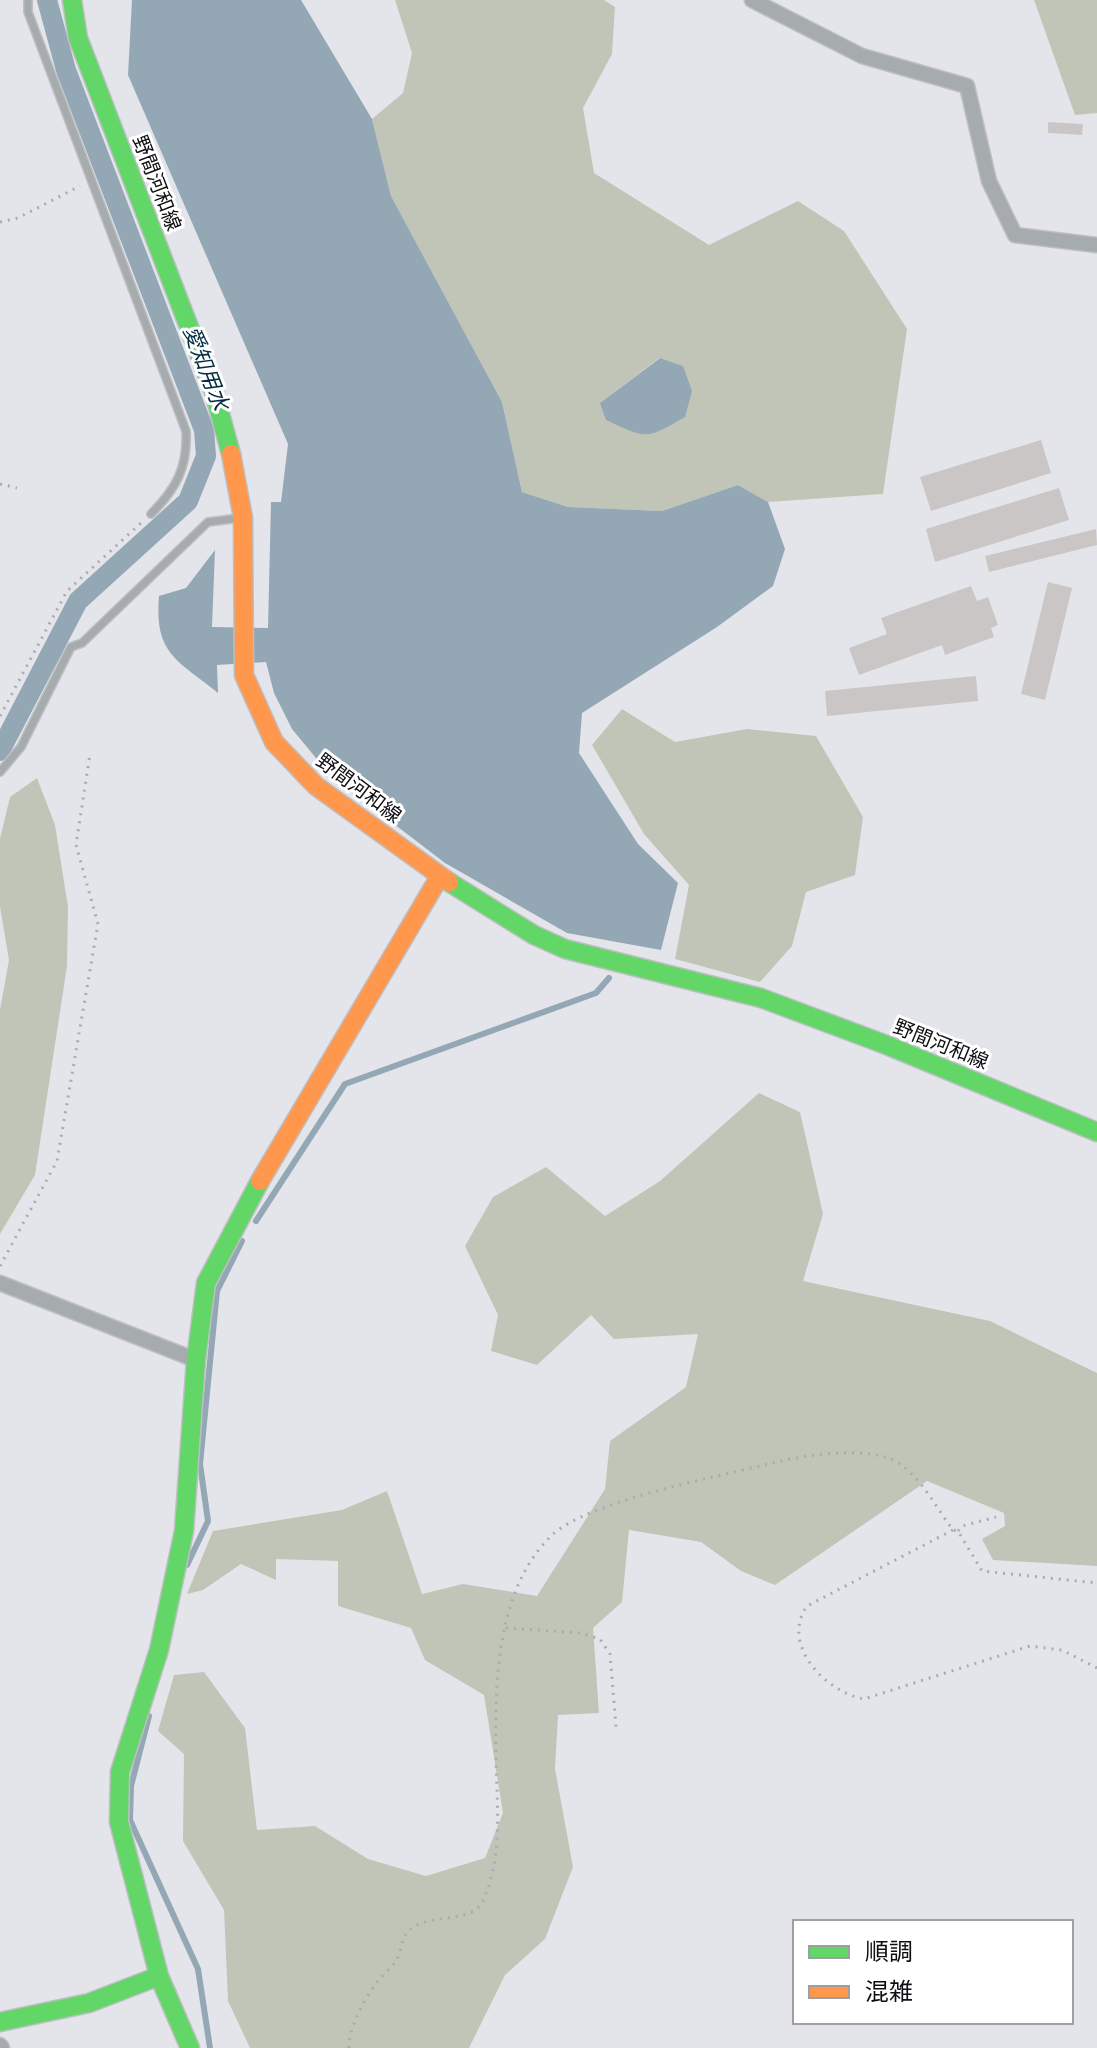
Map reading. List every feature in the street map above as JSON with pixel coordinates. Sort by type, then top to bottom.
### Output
[{"type":"main road","name":"野間河和線","points":[[72,0],[78,38],[214,392],[231,453],[243,518],[244,675],[274,742],[294,766],[316,786],[440,876],[534,935],[565,949],[761,998],[884,1044],[1097,1132]]},
{"type":"main road","points":[[190,2048],[159,1976],[119,1822],[120,1772],[159,1650],[184,1531],[196,1360],[206,1283],[236,1221],[440,876]]},
{"type":"main road","points":[[0,2022],[89,2003],[159,1976]]},
{"type":"street","points":[[752,0],[862,56],[967,86],[989,181],[1015,235],[1097,245]]},
{"type":"street","points":[[0,1283],[196,1360]]},
{"type":"lane","points":[[28,0],[28,12],[186,431],[188,455],[174,491],[151,514]]},
{"type":"lane","points":[[0,772],[21,747],[71,647],[82,643],[208,522],[243,518]]},
{"type":"path","points":[[0,222],[18,218],[92,181]]},
{"type":"path","points":[[0,484],[17,488]]},
{"type":"path","points":[[0,716],[67,591],[151,514]]},
{"type":"path","points":[[0,1266],[57,1161],[60,1145],[98,924],[76,845],[90,754]]},
{"type":"path","points":[[349,2048],[350,2035],[376,1984],[397,1960],[403,1936],[416,1925],[444,1916],[470,1914],[482,1905],[497,1855],[495,1727],[498,1665],[510,1603],[531,1561],[553,1534],[564,1527],[603,1509],[781,1460],[847,1453],[882,1454],[902,1465],[955,1531],[982,1571],[1097,1583]]},
{"type":"path","points":[[996,1517],[962,1526],[807,1606],[799,1617],[796,1634],[820,1676],[853,1697],[864,1699],[1030,1646],[1062,1650],[1097,1668]]},
{"type":"path","points":[[506,1628],[580,1633],[600,1639],[610,1654],[616,1727]]},
{"type":"shaded area","points":[[395,0],[604,0],[615,7],[612,54],[583,108],[594,173],[709,245],[798,201],[844,231],[907,329],[883,494],[768,502],[738,485],[662,511],[568,507],[522,492],[502,402],[391,196],[372,119],[403,93],[412,53]],"holes":[[[659,358],[683,366],[600,403]]]},
{"type":"shaded area","points":[[1034,0],[1097,0],[1097,113],[1075,115]]},
{"type":"shaded area","points":[[622,709],[675,742],[747,729],[816,736],[863,817],[855,875],[806,892],[792,946],[760,982],[675,959],[689,885],[644,834],[592,745]]},
{"type":"shaded area","points":[[37,778],[55,825],[68,907],[67,966],[35,1175],[0,1234],[0,1010],[9,960],[0,907],[0,839],[10,797]]},
{"type":"shaded area","points":[[759,1093],[800,1112],[823,1214],[803,1281],[990,1321],[1097,1373],[1097,1566],[993,1560],[982,1539],[1005,1526],[1004,1513],[927,1481],[775,1585],[741,1571],[701,1542],[629,1530],[622,1602],[593,1628],[599,1713],[558,1715],[555,1769],[573,1867],[545,1939],[505,1975],[469,2048],[250,2048],[228,2001],[224,1910],[183,1841],[184,1754],[158,1731],[174,1675],[204,1672],[245,1728],[257,1830],[315,1826],[368,1859],[426,1876],[485,1858],[503,1813],[484,1695],[425,1660],[411,1628],[338,1606],[338,1561],[276,1559],[276,1580],[241,1564],[203,1590],[187,1594],[213,1531],[342,1510],[387,1491],[422,1594],[463,1584],[537,1596],[605,1489],[610,1441],[686,1387],[698,1334],[614,1339],[591,1315],[537,1365],[491,1351],[498,1315],[465,1246],[493,1197],[546,1167],[605,1216],[660,1181]]},
{"type":"water","points":[[132,0],[301,0],[372,119],[391,196],[502,402],[522,492],[568,507],[662,511],[738,485],[768,502],[785,549],[773,586],[717,627],[582,713],[579,753],[638,844],[678,883],[661,950],[567,933],[445,863],[330,775],[292,729],[274,693],[266,662],[217,665],[218,693],[171,654],[160,631],[159,596],[186,588],[215,550],[212,627],[268,628],[271,502],[281,502],[288,444],[128,75]]},
{"type":"water","points":[[660,358],[683,366],[692,391],[685,417],[662,430],[646,434],[630,431],[606,420],[600,403]]},
{"type":"building","points":[[1048,122],[1083,124],[1082,135],[1048,133]]},
{"type":"building","points":[[1041,440],[1051,473],[931,511],[920,477]]},
{"type":"building","points":[[1059,488],[1069,520],[935,562],[926,529]]},
{"type":"building","points":[[1096,529],[1097,545],[989,572],[985,556]]},
{"type":"building","points":[[1048,582],[1072,588],[1045,700],[1021,694]]},
{"type":"building","points":[[971,586],[977,601],[988,597],[998,625],[991,628],[994,637],[945,655],[942,645],[859,675],[849,648],[887,634],[881,618]]},
{"type":"building","points":[[976,676],[978,701],[827,716],[825,691]]},
{"type":"waterway","name":"愛知用水","points":[[0,751],[78,601],[188,501],[206,456],[204,430],[66,70],[47,0]]},
{"type":"waterway","points":[[256,1221],[345,1084],[596,993],[609,978]]},
{"type":"waterway","points":[[187,1565],[208,1521],[200,1464],[217,1291],[242,1241]]},
{"type":"waterway","points":[[149,1716],[131,1786],[130,1820],[198,1969],[210,2048]]},
{"type":"traffic: fast","points":[[72,0],[78,38],[214,392],[231,454]]},
{"type":"traffic: fast","points":[[449,882],[534,935],[565,949],[761,998],[884,1044],[1097,1132]]},
{"type":"traffic: fast","points":[[190,2048],[159,1976],[119,1822],[120,1772],[159,1650],[184,1531],[196,1360],[206,1283],[260,1181]]},
{"type":"traffic: fast","points":[[0,2022],[89,2003],[159,1976]]},
{"type":"traffic: slow","points":[[231,454],[243,518],[244,675],[274,742],[316,786],[449,882]]},
{"type":"traffic: slow","points":[[260,1181],[440,876]]}]
